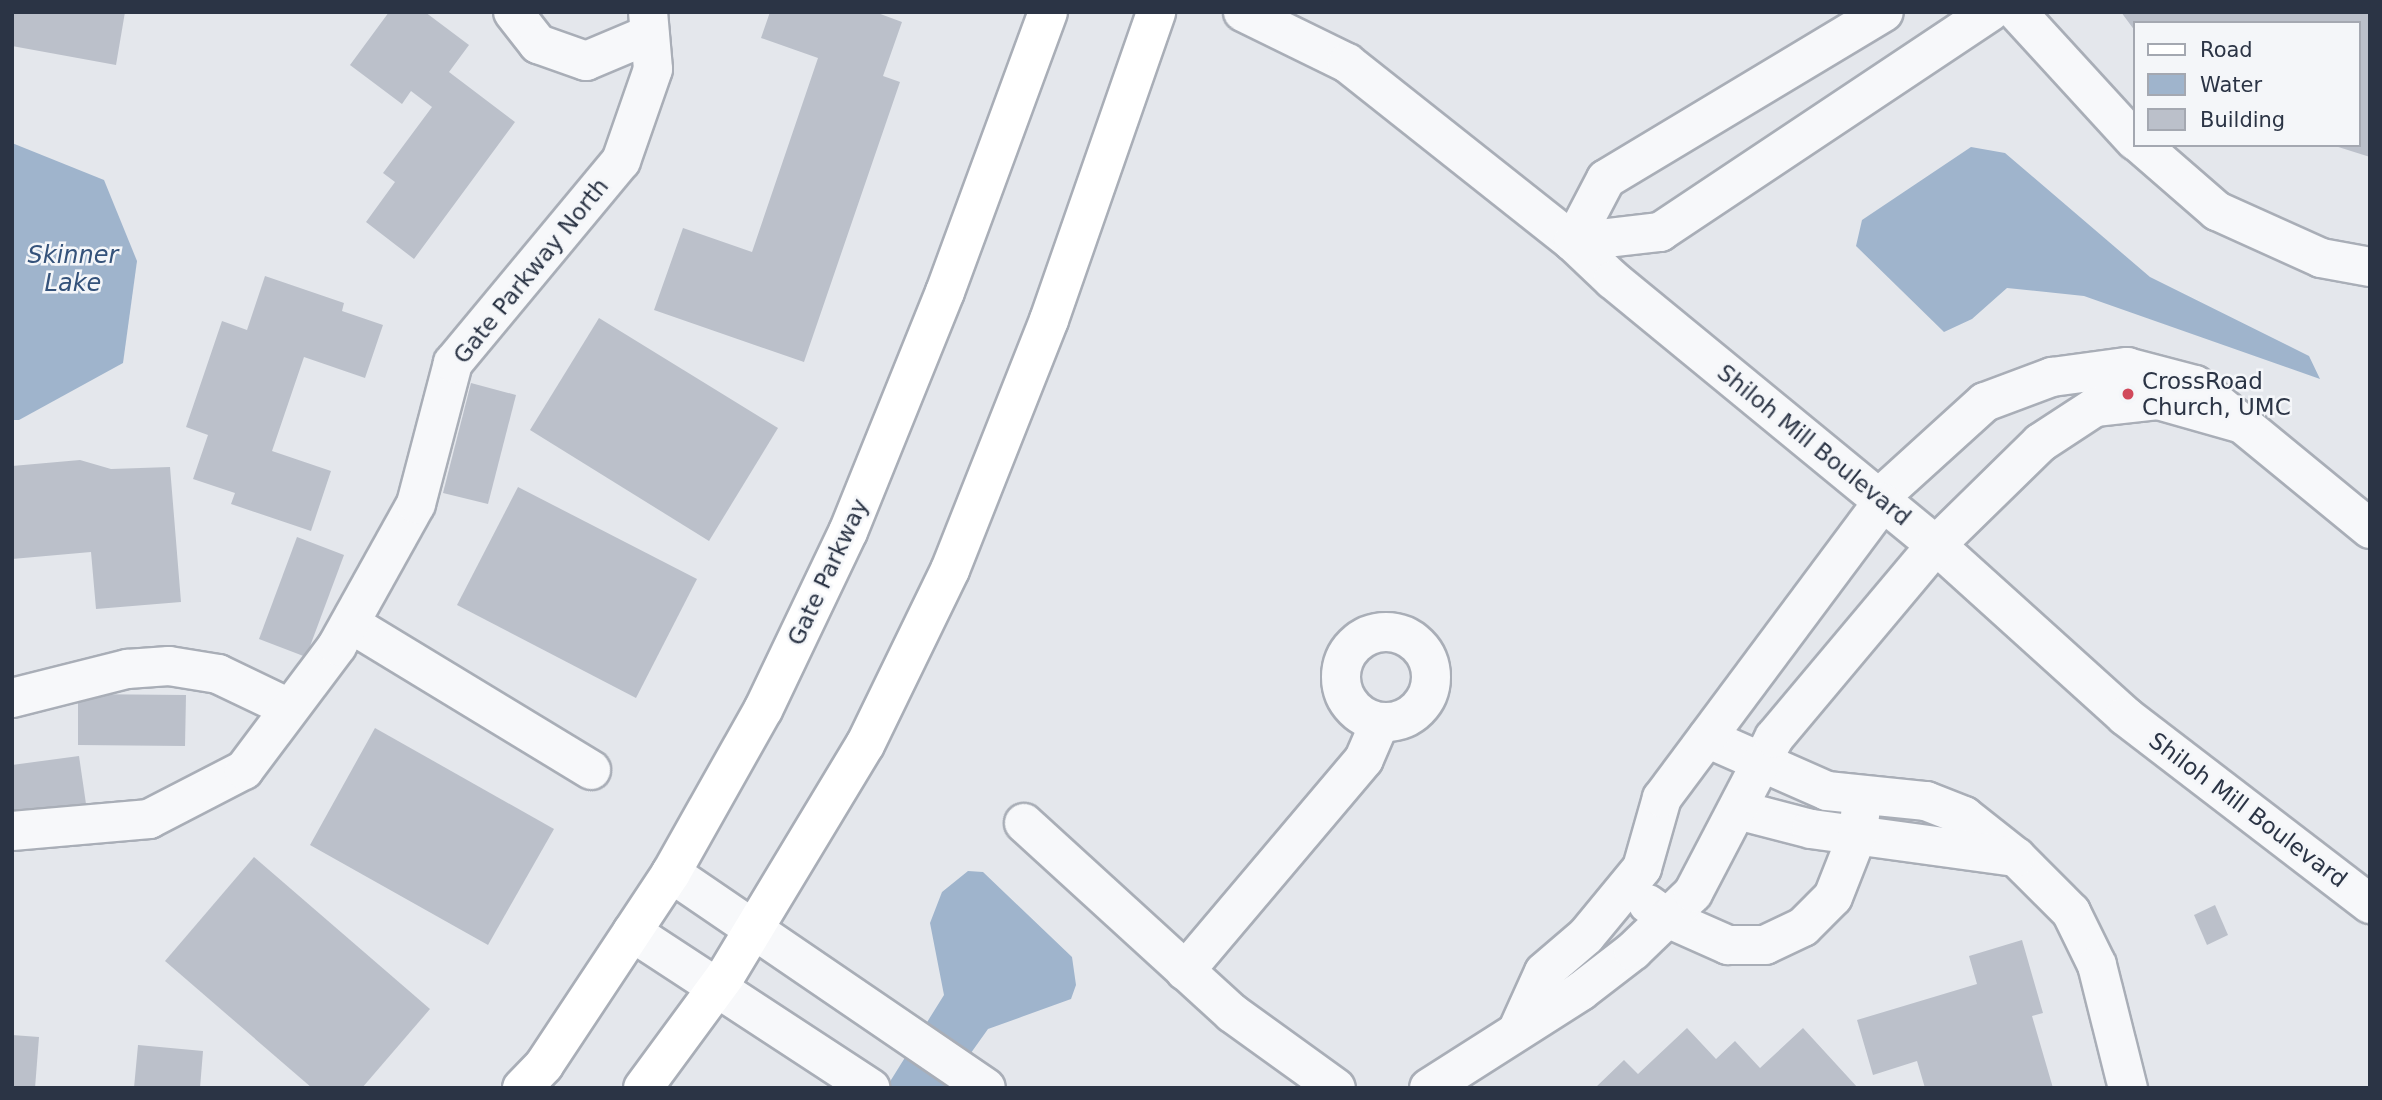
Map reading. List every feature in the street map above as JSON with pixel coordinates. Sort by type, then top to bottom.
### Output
[{"type":"main road","name":"Gate Parkway","points":[[522,1088],[544,1065],[671,873],[763,710],[848,532],[945,292],[1048,12]]},
{"type":"main road","points":[[643,1088],[717,987],[754,931],[865,745],[950,570],[1049,320],[1156,12]]},
{"type":"street","points":[[513,12],[538,44],[586,61],[649,23]]},
{"type":"street","name":"Shiloh Mill Boulevard","points":[[1242,12],[1347,62],[1573,242],[1613,280],[1936,545],[2125,716],[2370,904]]},
{"type":"street","points":[[1573,242],[1606,179],[1884,12]]},
{"type":"street","points":[[1573,242],[1660,232],[1990,12]]},
{"type":"street","points":[[2017,12],[2134,140]]},
{"type":"street","name":"Gate Parkway North","points":[[12,831],[149,819],[244,771],[351,624],[416,504],[453,363],[621,161],[653,69],[649,23]]},
{"type":"street","points":[[2143,147],[2217,211],[2321,258],[2370,267]]},
{"type":"street","points":[[1519,1027],[1544,972],[1586,936],[1643,868],[1662,798],[1881,500],[1984,402],[2052,377],[2127,367],[2195,385],[2370,529]]},
{"type":"street","points":[[1429,1088],[1519,1027],[1581,991],[1667,918],[1693,892],[1774,738],[1936,545],[2040,443],[2095,407],[2158,400],[2242,424]]},
{"type":"street","points":[[351,624],[591,770]]},
{"type":"street","points":[[12,698],[127,669],[169,666],[218,674],[289,709]]},
{"type":"street","points":[[1185,971],[1364,759],[1380,722]]},
{"type":"street","points":[[1707,738],[1827,791],[1926,801],[1964,816],[2016,857],[2071,912],[2097,965],[2128,1088]]},
{"type":"street","points":[[1626,889],[1667,918],[1728,944],[1765,945],[1803,927],[1833,897],[1857,836],[1863,795]]},
{"type":"street","points":[[1738,810],[1857,836],[2016,857]]},
{"type":"street","points":[[1024,823],[1232,1013],[1336,1088]]},
{"type":"street","points":[[671,873],[986,1088]]},
{"type":"street","points":[[632,932],[856,1079]]},
{"type":"water","name":"Skinner Lake","points":[[12,143],[104,180],[137,261],[123,363],[19,420],[12,420]]},
{"type":"water","points":[[1971,147],[2005,153],[2150,277],[2309,356],[2320,379],[2084,296],[2007,288],[1972,319],[1944,332],[1856,246],[1862,220]]},
{"type":"water","points":[[968,871],[983,872],[1072,957],[1076,985],[1071,999],[988,1029],[946,1088],[886,1088],[944,995],[930,923],[942,892]]},
{"type":"building","points":[[12,12],[125,12],[116,65],[12,46]]},
{"type":"building","points":[[389,12],[425,12],[469,45],[449,72],[515,122],[414,259],[366,222],[395,182],[383,173],[432,107],[411,91],[402,104],[350,65]]},
{"type":"building","points":[[770,12],[875,12],[902,22],[883,76],[900,82],[804,362],[654,310],[683,228],[752,252],[818,58],[761,38]]},
{"type":"building","points":[[2121,12],[2370,12],[2370,157],[2338,147],[2361,147],[2361,21],[2134,21],[2134,30]]},
{"type":"building","points":[[265,276],[344,303],[342,311],[383,325],[365,378],[304,357],[272,451],[331,471],[311,531],[231,504],[235,493],[193,479],[208,435],[186,427],[222,321],[247,330]]},
{"type":"building","points":[[599,318],[778,428],[709,541],[530,430]]},
{"type":"building","points":[[471,383],[516,395],[488,504],[443,493]]},
{"type":"building","points":[[80,460],[111,469],[170,467],[181,602],[96,609],[91,552],[12,559],[12,466]]},
{"type":"building","points":[[518,487],[697,579],[636,698],[457,605]]},
{"type":"building","points":[[297,537],[344,555],[306,657],[259,639]]},
{"type":"building","points":[[78,694],[186,695],[185,746],[78,745]]},
{"type":"building","points":[[375,728],[554,829],[488,945],[310,845]]},
{"type":"building","points":[[79,756],[86,804],[12,814],[12,765]]},
{"type":"building","points":[[254,857],[430,1009],[362,1088],[312,1088],[165,961]]},
{"type":"building","points":[[2215,905],[2228,935],[2207,945],[2194,915]]},
{"type":"building","points":[[2022,940],[2043,1013],[2032,1016],[2053,1088],[1925,1088],[1917,1061],[1873,1075],[1857,1020],[1977,984],[1969,956]]},
{"type":"building","points":[[1687,1028],[1716,1059],[1735,1041],[1760,1068],[1803,1028],[1858,1088],[1595,1088],[1624,1060],[1638,1074]]},
{"type":"building","points":[[12,1035],[39,1037],[35,1088],[12,1088]]},
{"type":"building","points":[[138,1045],[203,1051],[200,1088],[134,1088]]},
{"type":"place","name":"CrossRoad Church, UMC","points":[[2128,394]]}]
